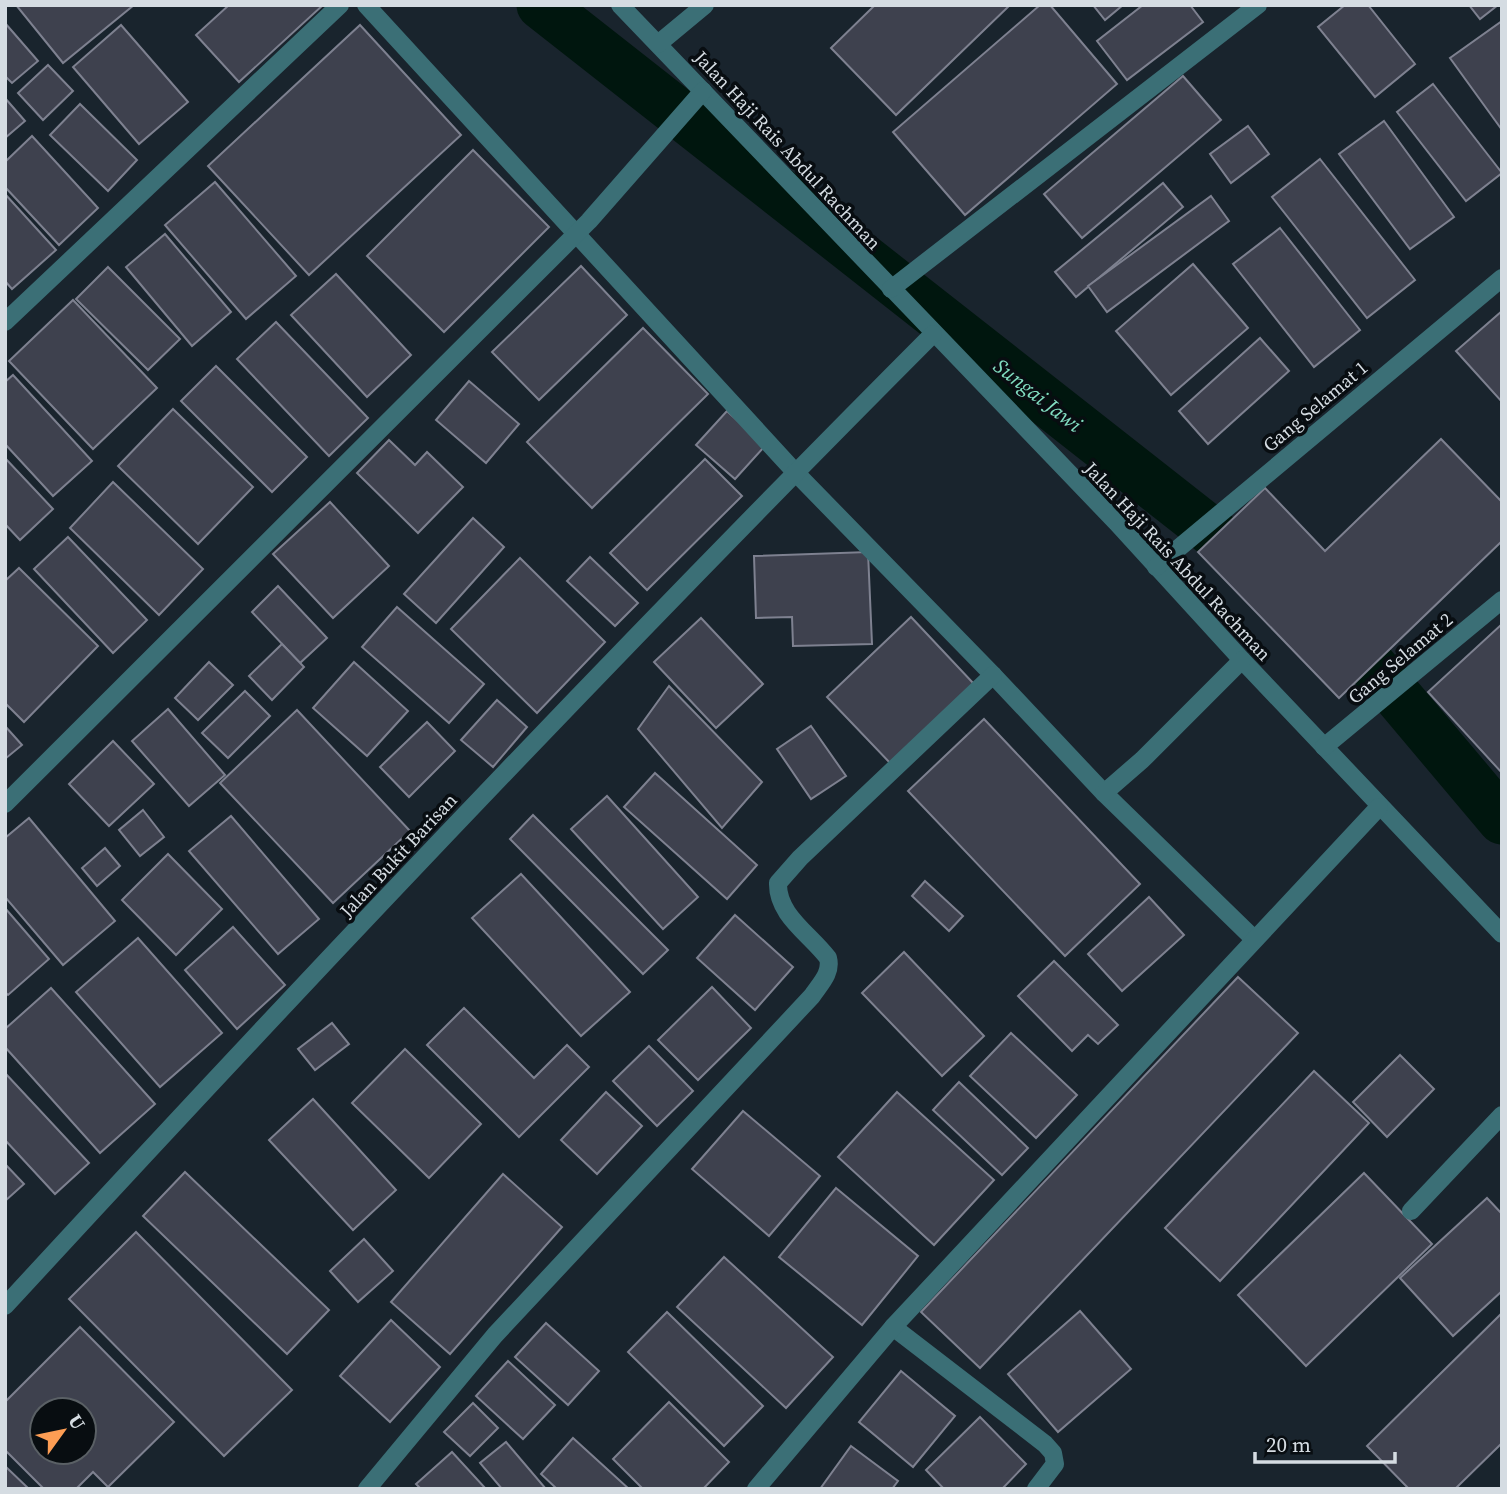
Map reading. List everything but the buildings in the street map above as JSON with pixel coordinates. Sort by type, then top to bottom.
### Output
[{"type":"street","points":[[5,322],[341,5]]},
{"type":"street","points":[[366,5],[796,473],[1104,793],[1254,939]]},
{"type":"street","name":"Jalan Haji Rais Abdul Rachman","points":[[620,5],[1116,522],[1379,807],[1501,931]]},
{"type":"street","points":[[658,44],[705,5]]},
{"type":"street","points":[[891,289],[1258,5]]},
{"type":"street","points":[[5,804],[589,221],[703,91]]},
{"type":"street","name":"Gang Selamat 1","points":[[1155,566],[1502,278]]},
{"type":"street","name":"Jalan Bukit Barisan","points":[[5,1306],[207,1087],[606,665],[933,334]]},
{"type":"street","name":"Gang Selamat 2","points":[[1324,747],[1502,600]]},
{"type":"street","points":[[1104,793],[1142,760],[1242,660]]},
{"type":"street","points":[[367,1489],[495,1335],[812,996],[826,977],[830,965],[828,958],[783,908],[778,895],[778,883],[993,675]]},
{"type":"street","points":[[756,1489],[893,1327],[1379,807]]},
{"type":"street","points":[[1411,1211],[1497,1120]]},
{"type":"street","points":[[893,1327],[1054,1453],[1055,1464],[1036,1489]]},
{"type":"waterway","name":"Sungai Jawi","points":[[541,5],[1267,575]]},
{"type":"waterway","name":"Sungai Jawi","points":[[1324,620],[1353,643],[1502,820]]}]
